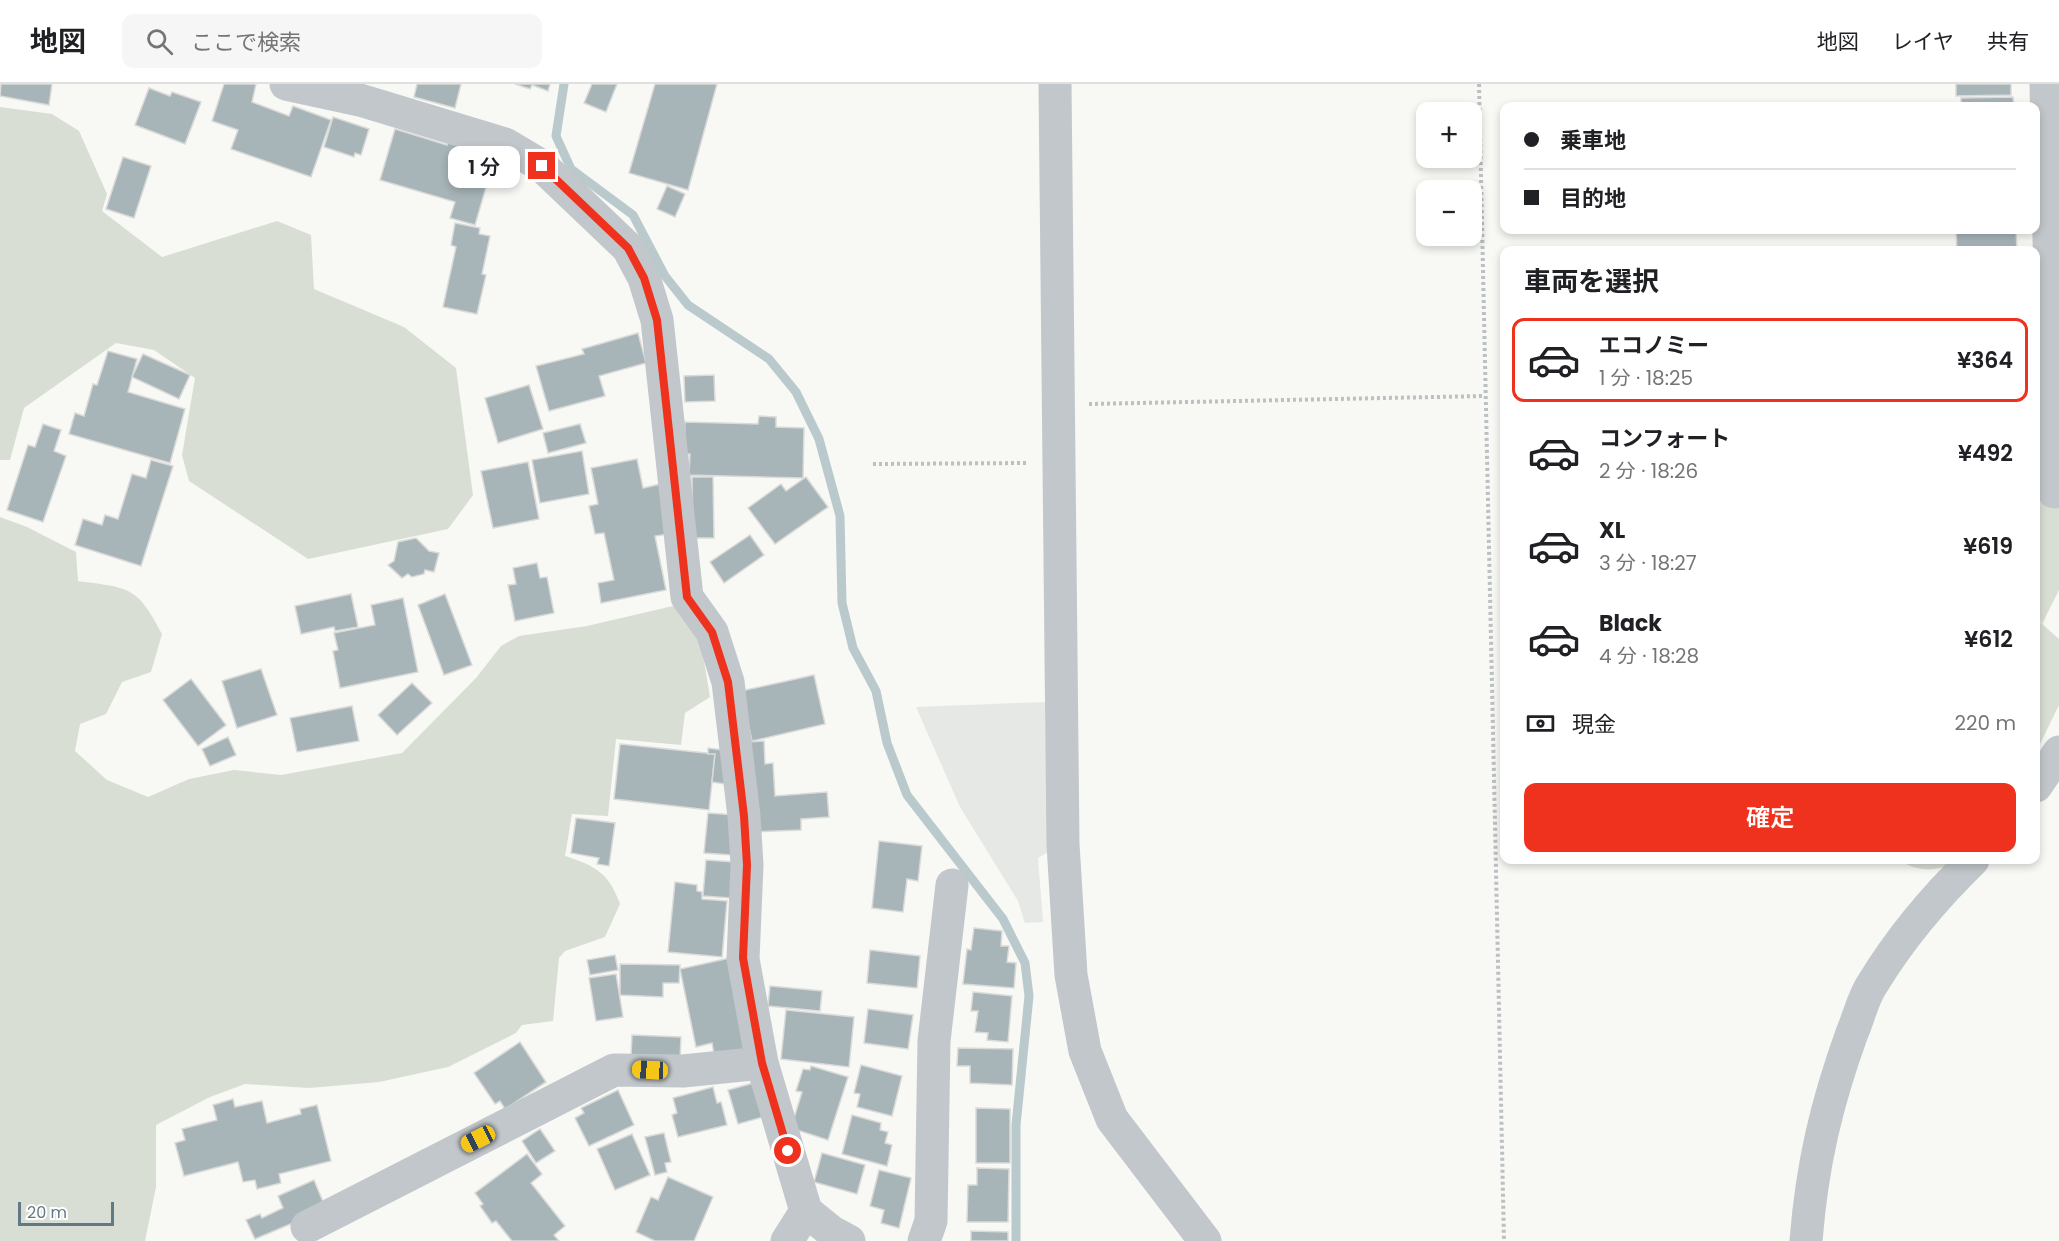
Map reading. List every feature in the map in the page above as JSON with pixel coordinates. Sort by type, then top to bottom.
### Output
[{"type":"street","points":[[286,84],[362,92],[505,144],[542,166],[628,248],[644,278],[657,320],[687,597],[712,632],[728,682],[744,816],[747,865],[743,958],[762,1063],[806,1211],[832,1232],[849,1241]]},
{"type":"street","points":[[1055,84],[1063,844],[1071,975],[1085,1050],[1112,1119],[1205,1241]]},
{"type":"street","points":[[2046,84],[2055,318],[2054,492]]},
{"type":"street","points":[[2040,780],[2059,752]]},
{"type":"street","points":[[1806,1241],[1810,1193],[1821,1130],[1836,1078],[1871,985],[1932,901],[1969,864]]},
{"type":"street","points":[[924,1241],[931,1221],[934,1041],[952,885]]},
{"type":"street","points":[[307,1227],[614,1070],[683,1071],[762,1063]]},
{"type":"street","points":[[787,1241],[806,1211]]},
{"type":"path","points":[[1479,84],[1504,1241]]},
{"type":"path","points":[[1057,405],[1484,396]]},
{"type":"path","points":[[873,464],[1058,463]]},
{"type":"shaded area","points":[[0,107],[52,114],[79,131],[107,194],[102,211],[162,257],[277,221],[311,235],[314,289],[404,327],[456,368],[473,495],[448,529],[308,559],[189,481],[182,455],[195,378],[154,350],[116,343],[24,408],[10,460],[0,460]]},
{"type":"shaded area","points":[[2040,497],[2059,497],[2059,590],[2042,624],[2059,639],[2059,705],[2040,744]]},
{"type":"shaded area","points":[[0,517],[27,527],[76,552],[78,581],[110,585],[130,592],[146,606],[162,634],[151,672],[122,682],[106,714],[80,724],[75,751],[107,780],[148,797],[189,779],[234,770],[281,775],[402,753],[476,678],[501,646],[519,636],[587,626],[673,606],[688,611],[703,655],[710,697],[685,713],[681,745],[616,739],[608,816],[572,814],[565,856],[585,863],[600,872],[616,893],[620,904],[605,937],[565,951],[559,958],[553,1021],[522,1025],[516,1033],[448,1067],[379,1082],[309,1088],[245,1084],[210,1097],[156,1125],[156,1187],[145,1241],[0,1241]]},
{"type":"shaded area","points":[[1045,702],[1048,852],[1038,858],[1043,922],[1025,923],[1018,901],[960,807],[916,707]]},
{"type":"shaded area","points":[[1906,864],[1949,864],[1935,869]]},
{"type":"building","points":[[1,84],[52,84],[49,105],[0,96]]},
{"type":"building","points":[[224,84],[256,84],[252,102],[289,116],[293,106],[331,120],[311,177],[231,149],[238,130],[212,121]]},
{"type":"building","points":[[417,84],[461,84],[455,108],[414,97]]},
{"type":"building","points":[[515,84],[550,84],[548,91],[532,85],[530,89]]},
{"type":"building","points":[[592,84],[617,84],[606,112],[584,103]]},
{"type":"building","points":[[655,84],[717,84],[688,190],[629,173]]},
{"type":"building","points":[[1956,84],[2011,84],[2011,95],[1956,96]]},
{"type":"building","points":[[149,88],[170,96],[172,92],[201,102],[185,144],[135,125]]},
{"type":"building","points":[[2013,97],[2014,102],[1961,102],[1961,98]]},
{"type":"building","points":[[333,117],[369,129],[361,155],[355,153],[354,157],[324,147]]},
{"type":"building","points":[[395,129],[447,145],[449,139],[496,153],[475,225],[450,218],[455,202],[380,180]]},
{"type":"building","points":[[123,157],[151,166],[134,218],[106,209]]},
{"type":"building","points":[[667,186],[685,194],[675,217],[657,209]]},
{"type":"building","points":[[455,223],[480,228],[479,234],[490,236],[482,274],[486,275],[477,314],[443,307],[456,247],[451,245]]},
{"type":"building","points":[[1956,234],[2016,234],[2017,246],[1957,246]]},
{"type":"building","points":[[638,333],[646,363],[599,376],[605,396],[549,411],[536,366],[584,354],[582,349]]},
{"type":"building","points":[[108,351],[137,359],[128,392],[185,409],[170,463],[69,434],[75,413],[84,416],[93,384],[97,385]]},
{"type":"building","points":[[143,354],[190,375],[179,399],[132,377]]},
{"type":"building","points":[[714,375],[715,401],[685,402],[684,376]]},
{"type":"building","points":[[529,385],[543,429],[498,443],[485,398]]},
{"type":"building","points":[[759,416],[776,417],[776,427],[804,428],[803,478],[689,475],[690,454],[684,454],[685,422],[758,424]]},
{"type":"building","points":[[43,424],[61,430],[54,451],[66,456],[43,522],[7,510],[28,445],[35,447]]},
{"type":"building","points":[[580,424],[586,443],[548,453],[543,433]]},
{"type":"building","points":[[582,451],[589,494],[540,503],[532,460]]},
{"type":"building","points":[[637,459],[643,488],[665,483],[675,533],[655,536],[666,590],[601,603],[598,583],[614,580],[604,533],[595,534],[589,506],[598,504],[591,468]]},
{"type":"building","points":[[151,460],[173,466],[141,566],[75,545],[83,519],[102,525],[105,515],[118,519],[132,474],[146,478]]},
{"type":"building","points":[[528,462],[539,519],[493,528],[481,471]]},
{"type":"building","points":[[692,477],[713,477],[714,538],[693,538]]},
{"type":"building","points":[[806,477],[828,507],[775,544],[748,508],[781,484],[786,491]]},
{"type":"building","points":[[750,535],[764,555],[724,583],[710,562]]},
{"type":"building","points":[[416,538],[429,551],[439,553],[434,572],[425,570],[424,574],[412,577],[408,574],[402,578],[388,565],[394,561],[398,542]]},
{"type":"building","points":[[537,563],[540,578],[547,577],[554,613],[515,621],[508,585],[516,584],[513,568]]},
{"type":"building","points":[[351,594],[358,627],[335,631],[334,627],[301,634],[295,606]]},
{"type":"building","points":[[445,594],[472,665],[444,675],[418,605]]},
{"type":"building","points":[[403,598],[418,672],[340,688],[333,651],[338,650],[334,633],[375,625],[371,605]]},
{"type":"building","points":[[261,669],[277,715],[237,728],[222,681]]},
{"type":"building","points":[[814,675],[825,724],[752,741],[741,691]]},
{"type":"building","points":[[191,679],[226,725],[198,746],[163,700]]},
{"type":"building","points":[[412,683],[432,703],[397,735],[378,715]]},
{"type":"building","points":[[352,706],[359,741],[297,752],[290,718]]},
{"type":"building","points":[[228,737],[236,755],[210,766],[202,749]]},
{"type":"building","points":[[764,741],[765,764],[773,763],[775,796],[827,792],[829,817],[801,819],[801,830],[752,832],[747,742]]},
{"type":"building","points":[[620,744],[715,754],[709,810],[614,799]]},
{"type":"building","points":[[708,748],[729,751],[725,784],[712,782],[715,754],[708,754]]},
{"type":"building","points":[[708,813],[736,815],[732,855],[704,853]]},
{"type":"building","points":[[576,818],[615,823],[609,866],[597,864],[599,858],[571,853]]},
{"type":"building","points":[[879,841],[922,846],[918,881],[907,879],[903,912],[872,908]]},
{"type":"building","points":[[706,860],[734,862],[731,898],[703,896]]},
{"type":"building","points":[[675,882],[697,885],[697,891],[702,892],[702,899],[727,901],[722,957],[668,952]]},
{"type":"building","points":[[974,928],[1002,931],[1001,946],[1009,946],[1007,962],[1016,963],[1014,988],[963,984],[967,949],[971,950]]},
{"type":"building","points":[[870,950],[920,956],[917,988],[867,983]]},
{"type":"building","points":[[615,955],[618,970],[590,975],[587,960]]},
{"type":"building","points":[[730,958],[751,1051],[715,1059],[712,1043],[696,1047],[680,969]]},
{"type":"building","points":[[620,964],[680,965],[679,983],[663,983],[663,997],[620,995]]},
{"type":"building","points":[[616,974],[623,1017],[596,1021],[589,978]]},
{"type":"building","points":[[770,986],[822,991],[820,1011],[768,1006]]},
{"type":"building","points":[[973,992],[1012,996],[1008,1042],[987,1040],[988,1033],[975,1032],[978,1011],[971,1011]]},
{"type":"building","points":[[868,1009],[913,1015],[908,1049],[864,1043]]},
{"type":"building","points":[[786,1010],[854,1017],[849,1067],[781,1059]]},
{"type":"building","points":[[632,1035],[681,1037],[680,1059],[631,1057]]},
{"type":"building","points":[[520,1042],[546,1082],[505,1109],[500,1101],[495,1104],[474,1073]]},
{"type":"building","points":[[958,1048],[1013,1049],[1012,1085],[970,1083],[970,1066],[957,1066]]},
{"type":"building","points":[[861,1065],[902,1076],[892,1116],[857,1107],[860,1094],[854,1093]]},
{"type":"building","points":[[811,1066],[848,1077],[828,1140],[791,1128],[802,1092],[796,1091],[803,1069],[810,1070]]},
{"type":"building","points":[[757,1082],[767,1116],[738,1124],[728,1090]]},
{"type":"building","points":[[713,1087],[717,1103],[721,1102],[727,1125],[678,1137],[672,1115],[677,1113],[673,1098]]},
{"type":"building","points":[[618,1090],[634,1125],[589,1146],[575,1118],[584,1113],[581,1108]]},
{"type":"building","points":[[233,1099],[235,1107],[262,1101],[267,1123],[301,1114],[300,1109],[317,1105],[331,1161],[279,1174],[281,1183],[257,1189],[255,1180],[243,1182],[238,1162],[184,1176],[175,1143],[185,1140],[182,1129],[217,1120],[213,1105]]},
{"type":"building","points":[[976,1108],[1010,1109],[1010,1163],[976,1163]]},
{"type":"building","points":[[852,1115],[881,1123],[880,1130],[888,1132],[885,1143],[892,1145],[887,1166],[842,1154]]},
{"type":"building","points":[[540,1129],[555,1151],[536,1163],[522,1141]]},
{"type":"building","points":[[664,1133],[671,1162],[665,1163],[667,1172],[655,1175],[645,1137]]},
{"type":"building","points":[[632,1134],[650,1175],[615,1190],[597,1149]]},
{"type":"building","points":[[822,1153],[865,1165],[857,1194],[814,1182]]},
{"type":"building","points":[[527,1154],[542,1174],[531,1183],[565,1226],[554,1235],[559,1241],[512,1241],[496,1221],[492,1223],[480,1206],[483,1204],[475,1193]]},
{"type":"building","points":[[977,1168],[1009,1169],[1008,1222],[967,1222],[968,1185],[977,1185]]},
{"type":"building","points":[[879,1170],[911,1178],[899,1228],[881,1223],[884,1210],[870,1206]]},
{"type":"building","points":[[668,1177],[713,1197],[694,1241],[655,1241],[636,1232],[651,1197],[658,1200]]},
{"type":"building","points":[[314,1180],[326,1209],[255,1239],[246,1220],[260,1214],[262,1218],[283,1208],[278,1196]]},
{"type":"building","points":[[971,1231],[1008,1232],[1008,1241],[971,1241]]},
{"type":"waterway","points":[[564,84],[556,136],[571,169],[633,215],[665,276],[688,305],[769,359],[796,392],[819,439],[840,516],[842,603],[853,648],[876,691],[887,743],[907,795],[1003,919],[1025,963],[1029,996],[1016,1125],[1016,1241]]},
{"type":"route","points":[[542,166],[604,222],[628,248],[644,278],[657,320],[687,597],[712,632],[728,682],[739,762],[747,865],[743,958],[762,1063],[788,1151]]}]
